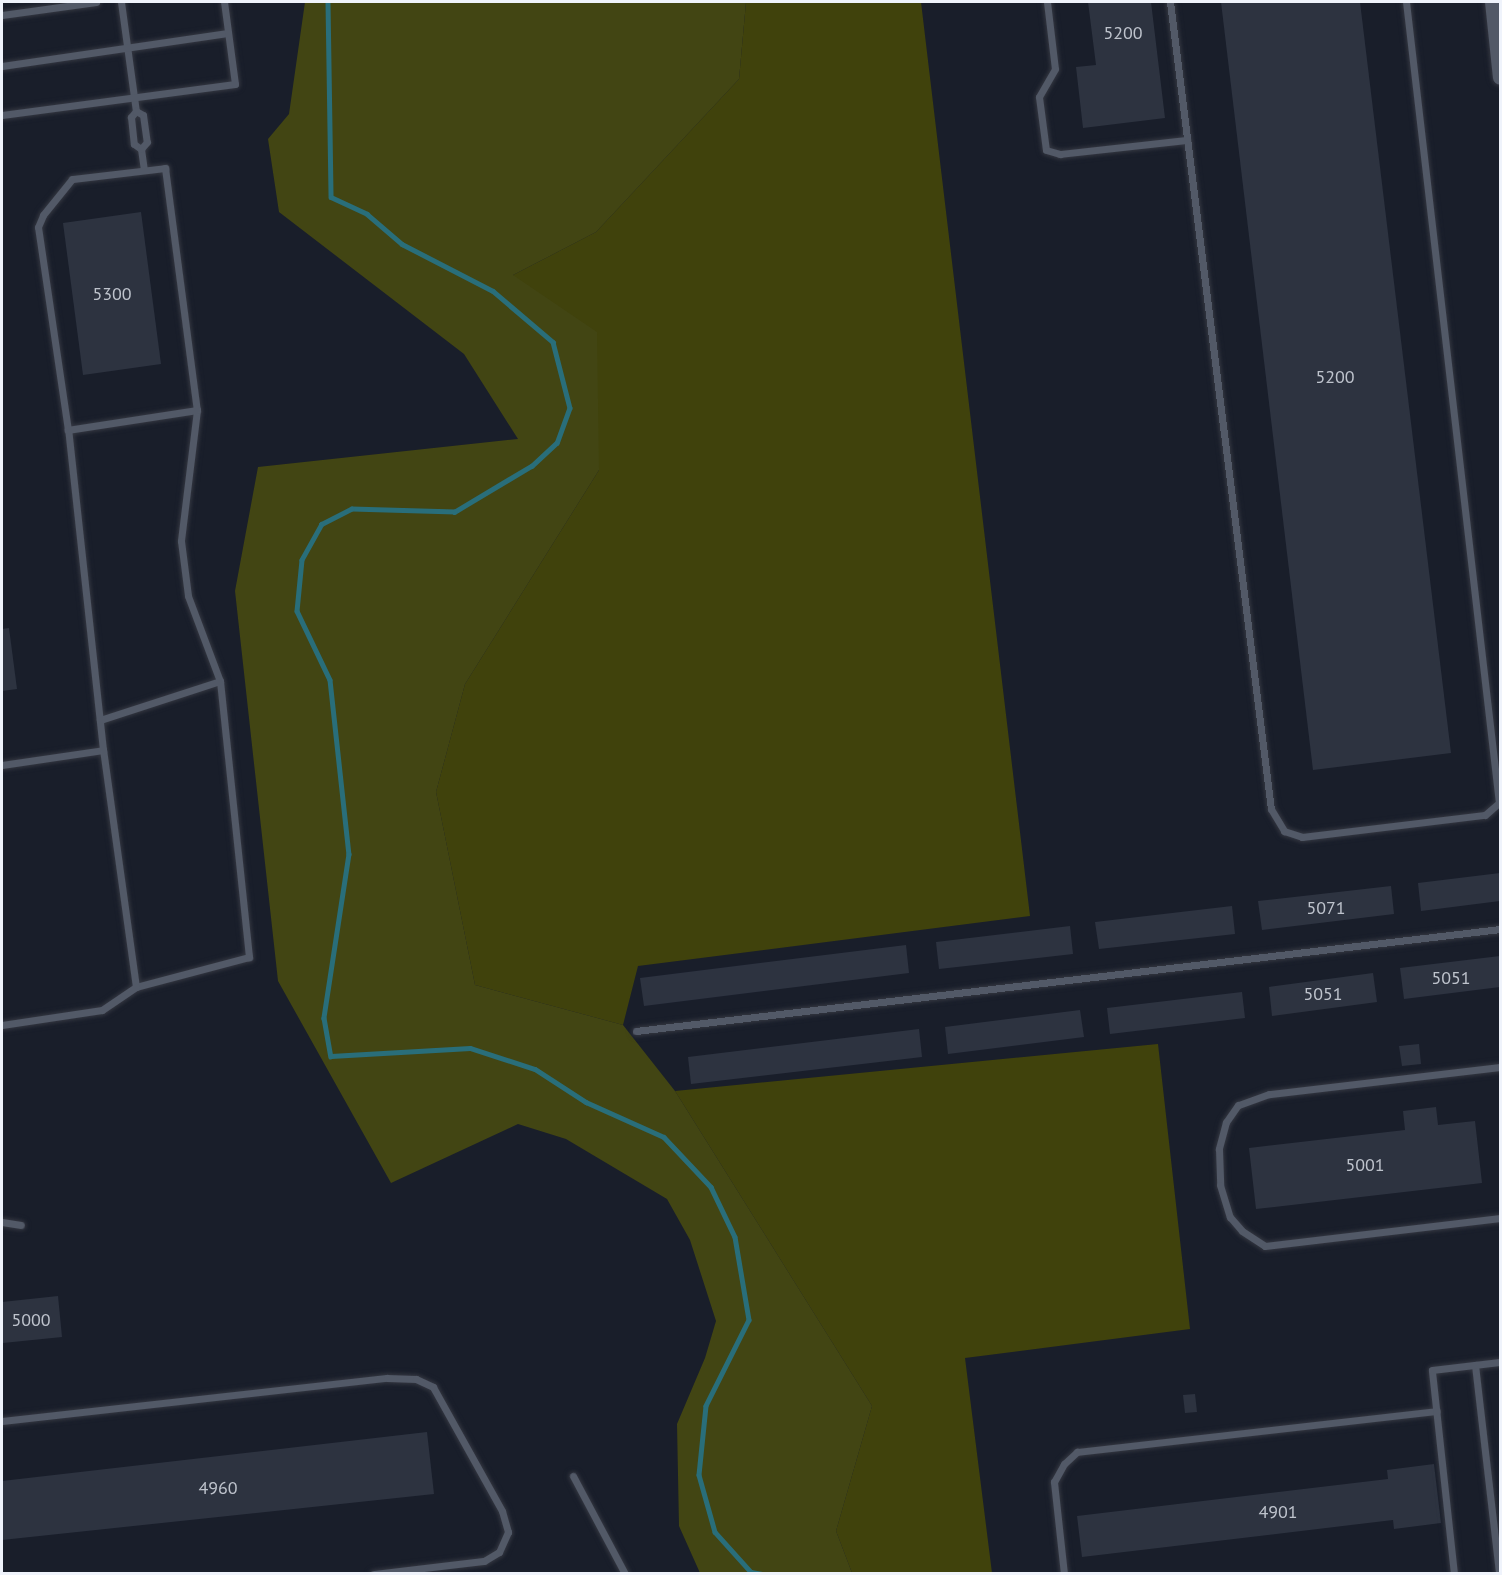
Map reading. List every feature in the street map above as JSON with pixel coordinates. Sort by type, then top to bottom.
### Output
[{"type":"street","points":[[1492,2],[1500,78]]},
{"type":"lane","points":[[2,15],[96,2]]},
{"type":"lane","points":[[121,2],[136,111],[131,117],[134,144],[141,149],[144,170]]},
{"type":"lane","points":[[2,115],[235,84],[224,2]]},
{"type":"lane","points":[[1047,2],[1055,69],[1040,97],[1046,150],[1060,154],[1187,140]]},
{"type":"lane","points":[[1170,2],[1271,809],[1284,831],[1302,837],[1485,815],[1499,803],[1406,2]]},
{"type":"lane","points":[[2,66],[228,33]]},
{"type":"lane","points":[[136,111],[143,115],[147,142],[141,149]]},
{"type":"lane","points":[[2,1025],[102,1010],[136,987],[249,957],[220,681],[188,596],[181,541],[197,410],[165,168],[72,178],[43,215],[38,227],[68,430],[103,750],[136,987]]},
{"type":"lane","points":[[68,430],[197,410]]},
{"type":"lane","points":[[100,720],[220,681]]},
{"type":"lane","points":[[2,765],[103,750]]},
{"type":"lane","points":[[636,1032],[1500,929]]},
{"type":"lane","points":[[1500,1067],[1269,1094],[1238,1105],[1226,1122],[1219,1149],[1220,1185],[1230,1217],[1242,1231],[1265,1246],[1500,1218]]},
{"type":"lane","points":[[2,1222],[21,1225]]},
{"type":"lane","points":[[1454,1574],[1432,1370],[1500,1362]]},
{"type":"lane","points":[[1475,1365],[1499,1574]]},
{"type":"lane","points":[[2,1421],[387,1378],[416,1379],[433,1387],[502,1511],[508,1532],[499,1552],[484,1561],[374,1574]]},
{"type":"lane","points":[[1064,1574],[1054,1482],[1064,1464],[1077,1452],[1437,1411]]},
{"type":"lane","points":[[573,1476],[625,1574]]},
{"type":"shaded area","points":[[746,2],[921,2],[1030,916],[638,966],[623,1025],[475,985],[436,792],[465,684],[599,470],[513,275],[596,232],[739,79]]},
{"type":"shaded area","points":[[1158,1044],[1190,1329],[965,1358],[992,1573],[852,1573],[836,1531],[872,1406],[675,1091]]},
{"type":"green space","points":[[305,2],[746,2],[739,79],[596,232],[513,275],[597,332],[599,470],[465,684],[436,792],[475,985],[623,1025],[675,1091],[872,1406],[836,1531],[852,1573],[700,1573],[679,1526],[677,1424],[705,1358],[716,1321],[690,1240],[667,1199],[566,1139],[518,1124],[391,1183],[278,981],[235,591],[258,467],[518,439],[464,354],[279,212],[268,139],[289,114]]},
{"type":"building","points":[[1088,2],[1151,2],[1165,118],[1083,128],[1076,67],[1096,65]]},
{"type":"building","points":[[1221,2],[1360,2],[1451,753],[1313,770]]},
{"type":"building","points":[[141,212],[161,364],[83,375],[63,223]]},
{"type":"building","points":[[9,628],[17,689],[2,691],[2,629]]},
{"type":"building","points":[[1500,873],[1500,901],[1421,911],[1418,883]]},
{"type":"building","points":[[1391,886],[1394,914],[1262,930],[1258,901]]},
{"type":"building","points":[[1232,906],[1235,934],[1099,949],[1095,922]]},
{"type":"building","points":[[1070,926],[1073,954],[939,969],[936,942]]},
{"type":"building","points":[[906,945],[909,973],[644,1006],[640,978]]},
{"type":"building","points":[[1500,956],[1500,987],[1404,999],[1400,968]]},
{"type":"building","points":[[1373,973],[1377,1002],[1272,1016],[1269,987]]},
{"type":"building","points":[[1242,992],[1245,1018],[1110,1034],[1107,1008]]},
{"type":"building","points":[[1080,1010],[1084,1037],[948,1054],[945,1027]]},
{"type":"building","points":[[919,1029],[922,1057],[691,1084],[688,1057]]},
{"type":"building","points":[[1419,1044],[1421,1064],[1402,1066],[1399,1046]]},
{"type":"building","points":[[1436,1107],[1438,1125],[1475,1121],[1482,1183],[1256,1209],[1249,1148],[1405,1130],[1403,1111]]},
{"type":"building","points":[[58,1296],[62,1337],[3,1343],[2,1302]]},
{"type":"building","points":[[1195,1394],[1197,1412],[1185,1413],[1183,1395]]},
{"type":"building","points":[[427,1432],[434,1494],[2,1540],[2,1481]]},
{"type":"building","points":[[1434,1464],[1441,1523],[1394,1529],[1393,1520],[1082,1557],[1077,1516],[1388,1479],[1387,1470]]},
{"type":"waterway","points":[[328,2],[331,197],[367,214],[402,244],[493,291],[553,342],[570,408],[557,443],[532,466],[455,512],[352,509],[322,524],[302,560],[297,611],[330,680],[349,854],[324,1018],[331,1056],[470,1048],[535,1069],[586,1102],[664,1137],[711,1187],[735,1237],[749,1320],[706,1406],[699,1475],[715,1532],[751,1572],[762,1574]]}]
